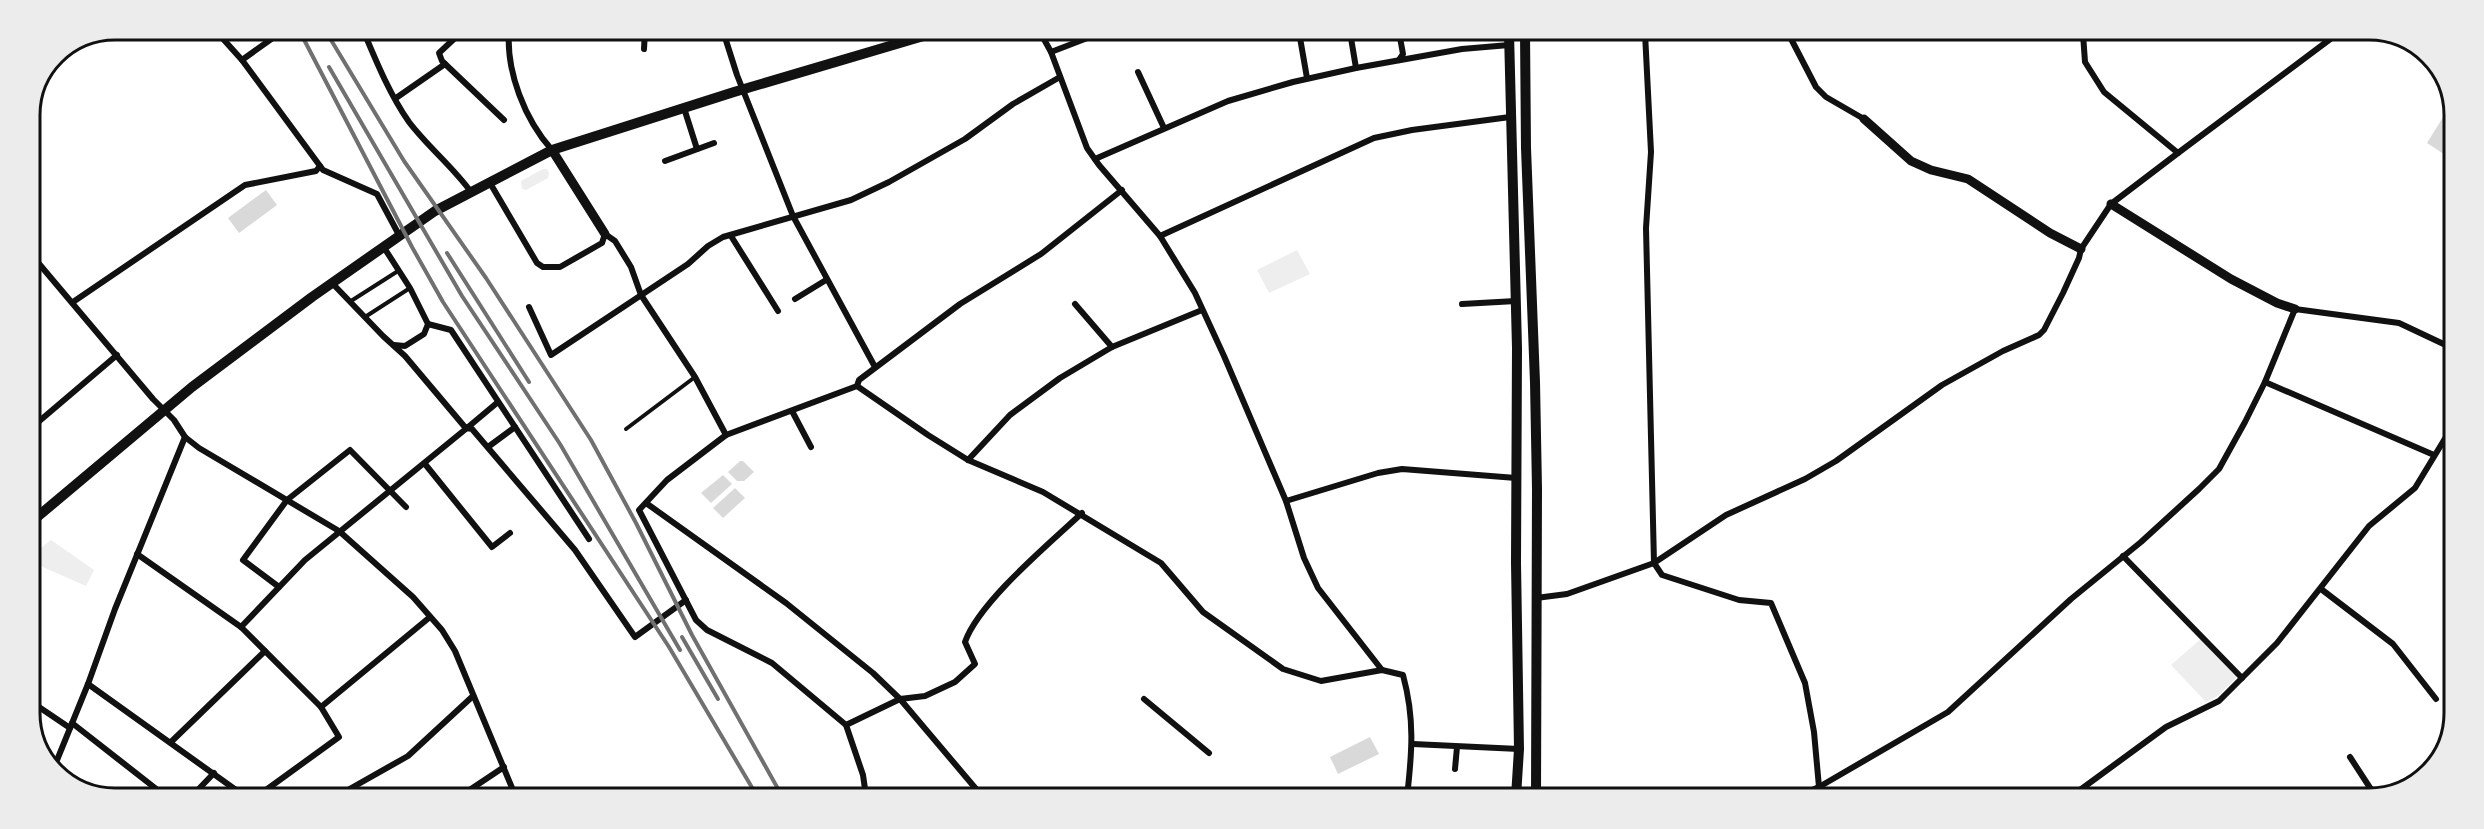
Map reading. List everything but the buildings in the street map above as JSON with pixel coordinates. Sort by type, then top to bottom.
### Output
[{"type":"main road","points":[[41,514],[165,410],[332,283],[435,211],[552,150],[907,41]]},
{"type":"main road","points":[[1509,41],[1515,302],[1519,749],[1517,788]]},
{"type":"main road","points":[[1525,41],[1526,148],[1535,394],[1536,788]]},
{"type":"street","points":[[225,41],[242,60],[322,169],[377,194],[399,235]]},
{"type":"street","points":[[242,60],[269,41]]},
{"type":"street","points":[[368,41],[410,122],[471,192]]},
{"type":"street","points":[[451,41],[439,53],[445,64],[504,120]]},
{"type":"street","points":[[510,41],[512,66],[522,102],[540,136],[552,150],[605,234],[615,241],[631,267],[640,295],[695,377],[726,435]]},
{"type":"street","points":[[644,41],[644,49]]},
{"type":"street","points":[[727,41],[793,216],[875,367]]},
{"type":"street","points":[[1044,41],[1087,148],[1160,236],[1195,293],[1286,501],[1304,558],[1318,588],[1382,670]]},
{"type":"street","points":[[1050,52],[1079,41]]},
{"type":"street","points":[[1301,41],[1307,78]]},
{"type":"street","points":[[1352,41],[1356,68]]},
{"type":"street","points":[[1399,60],[1403,54],[1401,41]]},
{"type":"street","points":[[1645,41],[1651,152],[1646,228],[1654,563],[1662,575],[1739,600],[1771,603],[1805,683],[1814,732],[1819,787],[1948,712],[2071,599],[2178,509],[2219,469],[2265,382],[2295,309]]},
{"type":"street","points":[[1792,41],[1816,87],[1826,97],[1864,119],[1911,161],[1931,170],[1968,179],[2055,237],[2081,249]]},
{"type":"street","points":[[2084,41],[2085,62],[2104,92],[2178,153]]},
{"type":"street","points":[[1536,598],[1567,594],[1654,563],[1726,515],[1826,467],[1942,385],[2003,351],[2039,335],[2044,330],[2079,258],[2081,249],[2110,204],[2328,41]]},
{"type":"street","points":[[1095,159],[1228,101],[1307,78],[1462,49],[1509,45]]},
{"type":"street","points":[[396,98],[445,64]]},
{"type":"street","points":[[1138,72],[1164,128]]},
{"type":"street","points":[[529,308],[551,355],[688,264],[708,246],[793,216],[851,200],[889,183],[965,139],[1013,104],[1060,76]]},
{"type":"street","points":[[684,108],[697,149]]},
{"type":"street","points":[[1160,236],[1374,138],[1412,130],[1510,117]]},
{"type":"street","points":[[665,161],[714,143]]},
{"type":"street","points":[[73,302],[245,185],[322,169]]},
{"type":"street","points":[[490,183],[537,262],[543,267],[560,267],[602,243],[605,234]]},
{"type":"street","points":[[858,386],[859,380],[875,367],[960,304],[1041,254],[1122,190]]},
{"type":"street","points":[[2110,204],[2231,279],[2277,303],[2295,309],[2399,323],[2443,344]]},
{"type":"street","points":[[731,236],[778,311]]},
{"type":"street","points":[[383,246],[410,288],[428,324],[424,334],[405,346],[393,345]]},
{"type":"street","points":[[41,266],[186,437],[221,462],[339,531],[397,581],[430,617],[455,651],[513,788]]},
{"type":"street","points":[[795,299],[826,280]]},
{"type":"street","points":[[332,283],[405,356],[438,397],[488,447],[575,549],[635,637],[686,600]]},
{"type":"street","points":[[1462,304],[1515,302]]},
{"type":"street","points":[[1075,304],[1112,347]]},
{"type":"street","points":[[968,460],[1010,415],[1028,400],[1112,347],[1202,310]]},
{"type":"street","points":[[428,324],[451,330],[589,539]]},
{"type":"street","points":[[41,420],[117,355]]},
{"type":"street","points":[[2265,382],[2434,454]]},
{"type":"street","points":[[858,386],[968,460],[1043,492],[1082,513],[1161,563],[1203,612],[1283,669],[1321,681],[1382,670],[1403,675],[1410,708],[1413,744],[1408,788]]},
{"type":"street","points":[[858,386],[726,435],[667,480],[639,510],[696,621],[706,630],[772,663],[846,724],[863,775],[865,788]]},
{"type":"street","points":[[241,627],[279,587],[339,531],[392,491],[498,402]]},
{"type":"street","points":[[792,411],[811,447]]},
{"type":"street","points":[[488,447],[515,427]]},
{"type":"street","points":[[57,760],[137,554],[186,437]]},
{"type":"street","points":[[2083,788],[2166,727],[2219,701],[2277,643],[2369,526],[2415,488],[2444,440]]},
{"type":"street","points":[[279,587],[243,560],[287,500],[350,450],[406,507]]},
{"type":"street","points":[[425,464],[492,547],[510,533]]},
{"type":"street","points":[[1286,501],[1378,473],[1402,469],[1516,478]]},
{"type":"street","points":[[646,503],[786,603],[873,673],[900,699],[975,788]]},
{"type":"street","points":[[846,724],[900,699],[925,696],[955,682],[975,664],[964,642],[970,627],[1010,582],[1082,513]]},
{"type":"street","points":[[137,554],[241,627],[321,707],[339,737],[269,788]]},
{"type":"street","points":[[2123,556],[2242,678]]},
{"type":"street","points":[[2321,589],[2393,644],[2436,699]]},
{"type":"street","points":[[321,707],[430,617]]},
{"type":"street","points":[[171,742],[265,651]]},
{"type":"street","points":[[88,684],[234,788]]},
{"type":"street","points":[[351,788],[408,756],[473,696]]},
{"type":"street","points":[[1144,699],[1209,753]]},
{"type":"street","points":[[41,707],[71,725],[155,788]]},
{"type":"street","points":[[1413,744],[1519,749]]},
{"type":"street","points":[[1455,769],[1457,747]]},
{"type":"street","points":[[2350,757],[2370,788]]},
{"type":"street","points":[[472,788],[504,767]]},
{"type":"street","points":[[200,788],[214,773]]},
{"type":"lane","points":[[351,301],[398,270]]},
{"type":"lane","points":[[365,317],[410,288]]},
{"type":"lane","points":[[626,429],[695,377]]},
{"type":"shaded area","points":[[2443,117],[2443,154],[2427,143]]},
{"type":"shaded area","points":[[547,169],[548,178],[526,190],[522,189],[521,181]]},
{"type":"shaded area","points":[[266,190],[277,205],[239,233],[228,218]]},
{"type":"shaded area","points":[[1297,250],[1310,274],[1269,293],[1257,270]]},
{"type":"shaded area","points":[[743,461],[754,472],[744,481],[737,481],[728,472]]},
{"type":"shaded area","points":[[723,475],[732,484],[711,503],[701,493]]},
{"type":"shaded area","points":[[735,488],[745,498],[723,518],[713,508]]},
{"type":"shaded area","points":[[51,540],[94,570],[86,586],[43,567],[41,548]]},
{"type":"shaded area","points":[[2201,639],[2236,674],[2236,678],[2218,696],[2206,702],[2171,665]]},
{"type":"shaded area","points":[[1370,737],[1379,754],[1338,774],[1330,757]]},
{"type":"railway","points":[[305,41],[443,302],[669,647],[752,788]]},
{"type":"railway","points":[[332,41],[404,161],[486,278],[591,440],[692,635],[778,788]]},
{"type":"railway","points":[[329,67],[462,296],[560,444],[680,650]]},
{"type":"railway","points":[[447,253],[529,382]]},
{"type":"railway","points":[[682,637],[718,699]]}]
